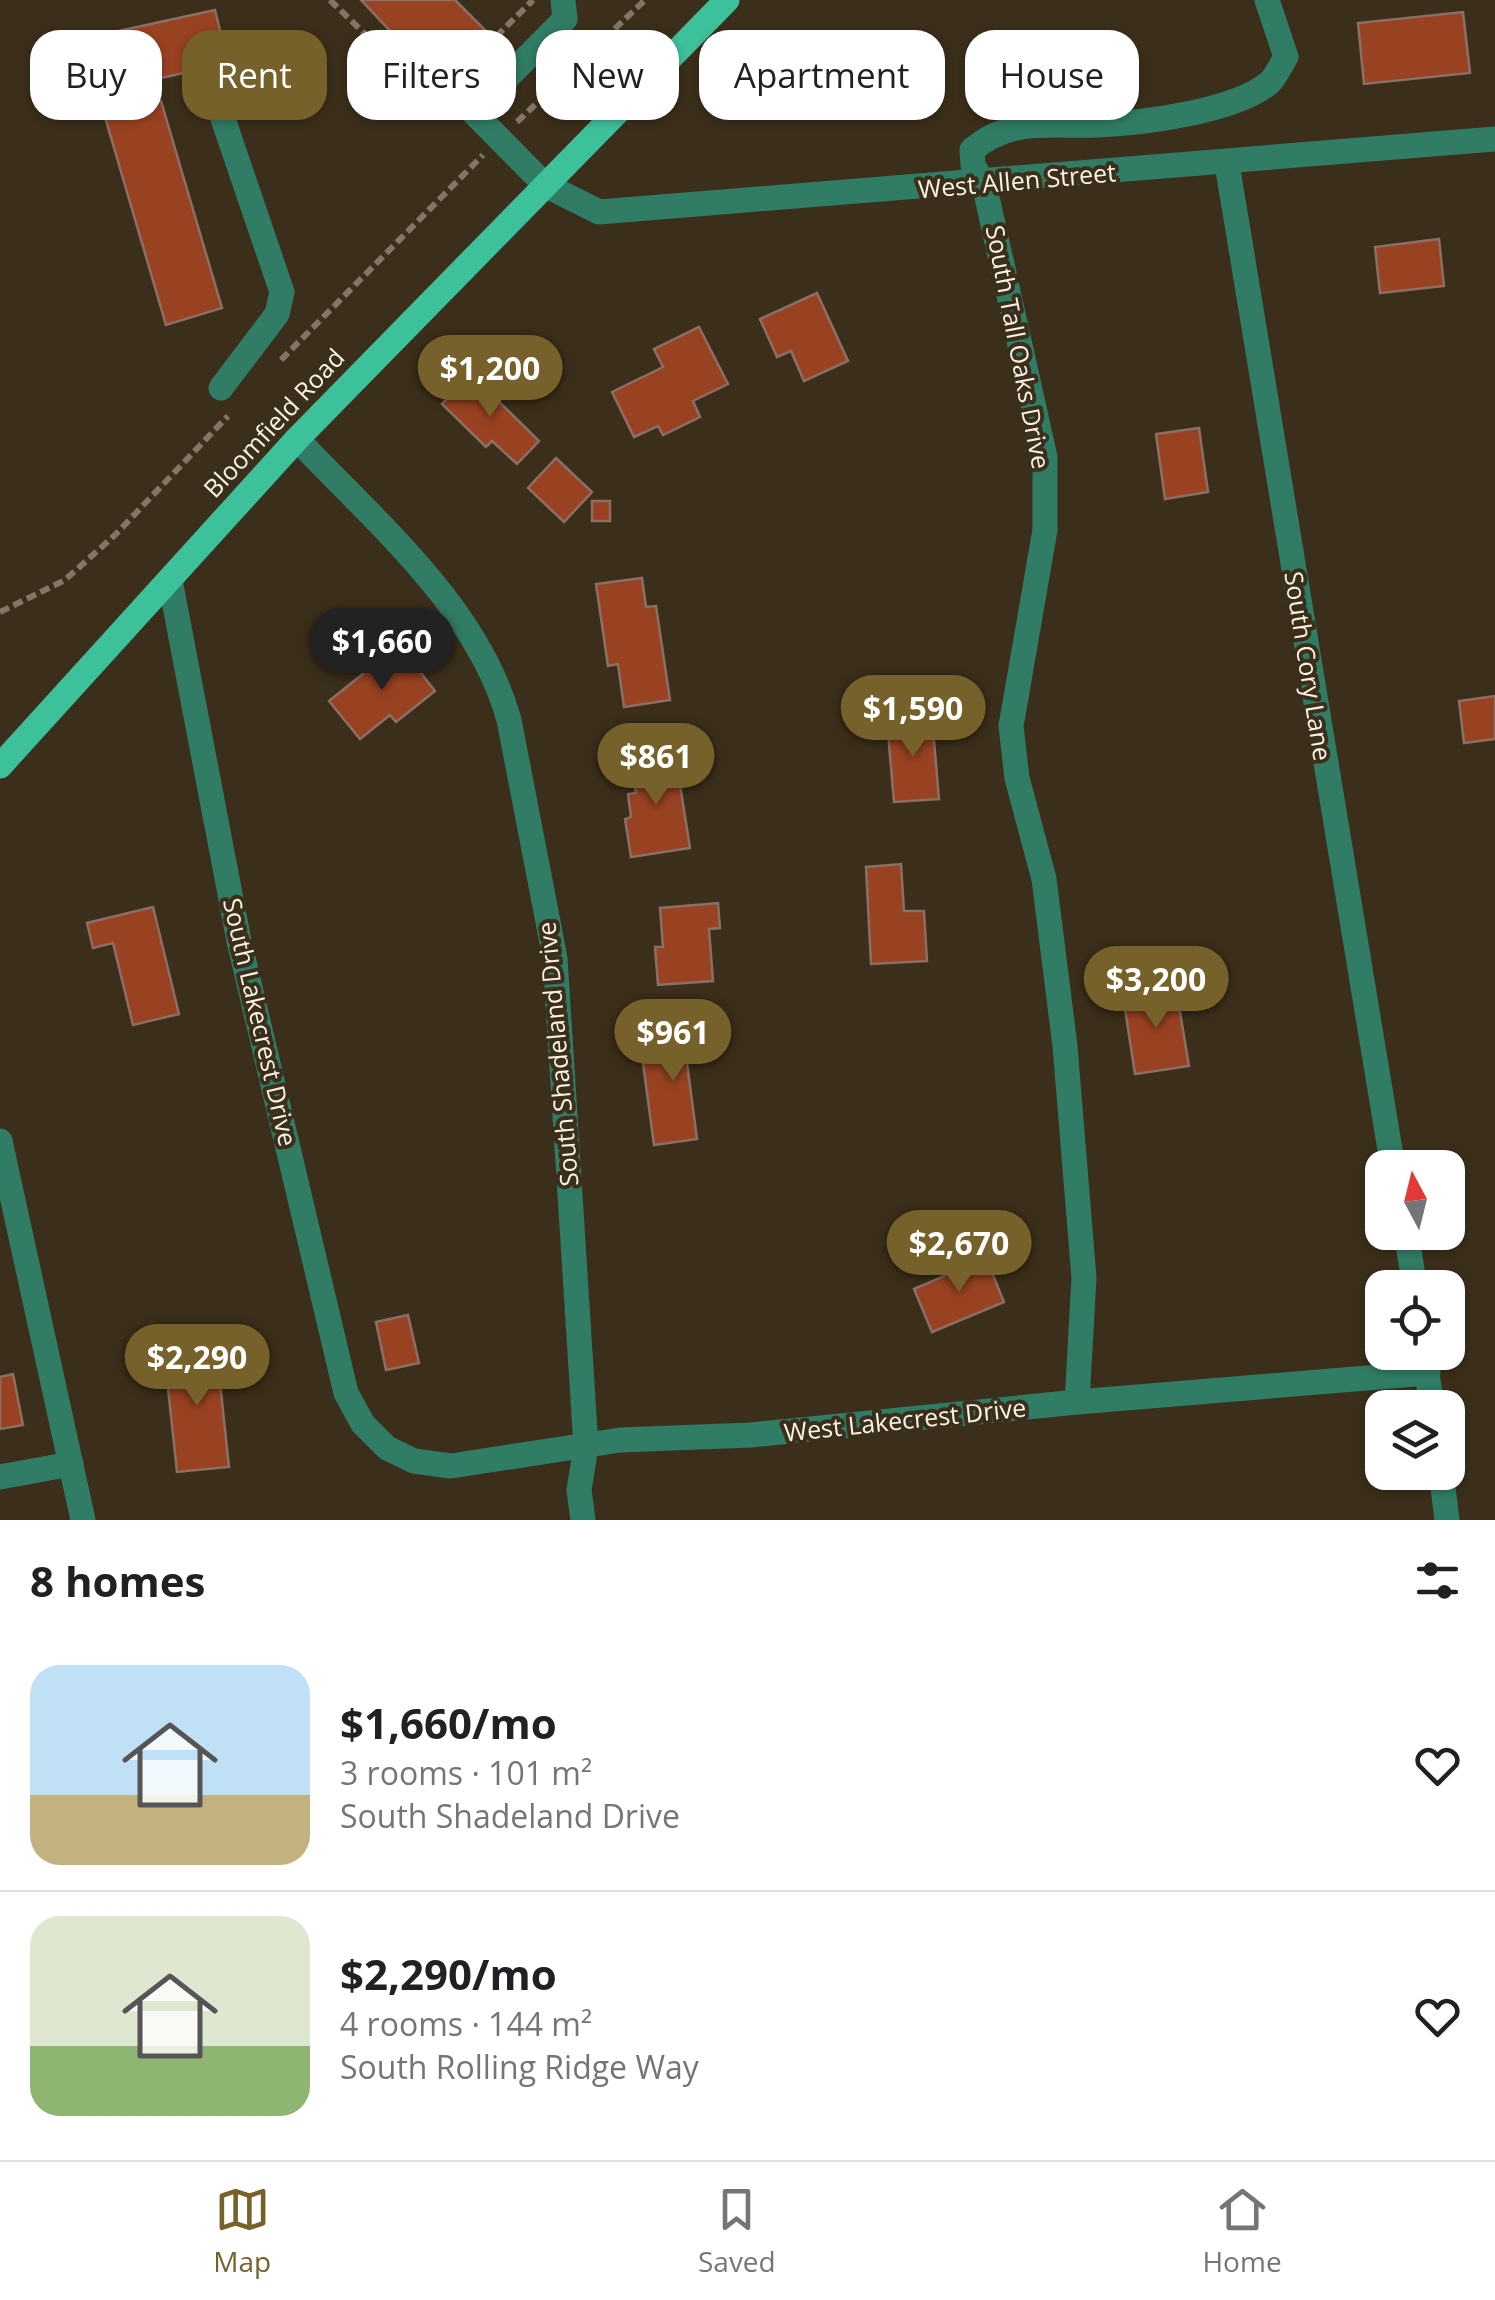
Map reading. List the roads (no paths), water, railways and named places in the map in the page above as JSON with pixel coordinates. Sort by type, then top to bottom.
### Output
[{"type":"main road","name":"Bloomfield Road","points":[[0,766],[297,439],[727,0]]},
{"type":"street","name":"West Allen Street","points":[[563,0],[565,20],[473,112],[493,146],[546,185],[599,212],[984,184],[1495,139]]},
{"type":"street","name":"South Tall Oaks Drive","points":[[1077,1402],[1084,1278],[1065,1046],[1044,879],[1017,778],[1011,726],[1045,530],[1044,456],[984,184],[973,166],[972,150],[989,135],[1024,124],[1096,125],[1177,114],[1233,101],[1270,82],[1286,57],[1267,0]]},
{"type":"street","points":[[223,120],[282,292],[277,314],[232,395]]},
{"type":"street","name":"South Cory Lane","points":[[1227,164],[1390,1150]]},
{"type":"street","name":"South Shadeland Drive","points":[[297,439],[456,614],[485,656],[505,705],[554,958],[586,1447],[579,1490],[582,1520]]},
{"type":"street","name":"South Lakecrest Drive","points":[[170,580],[240,942],[346,1393],[363,1424],[387,1448]]},
{"type":"street","points":[[0,1140],[83,1520]]},
{"type":"street","name":"West Lakecrest Drive","points":[[387,1448],[414,1461],[451,1466],[620,1440],[751,1436],[1365,1370]]},
{"type":"street","points":[[0,1477],[71,1464]]},
{"type":"street","points":[[1443,1490],[1446,1520]]}]
